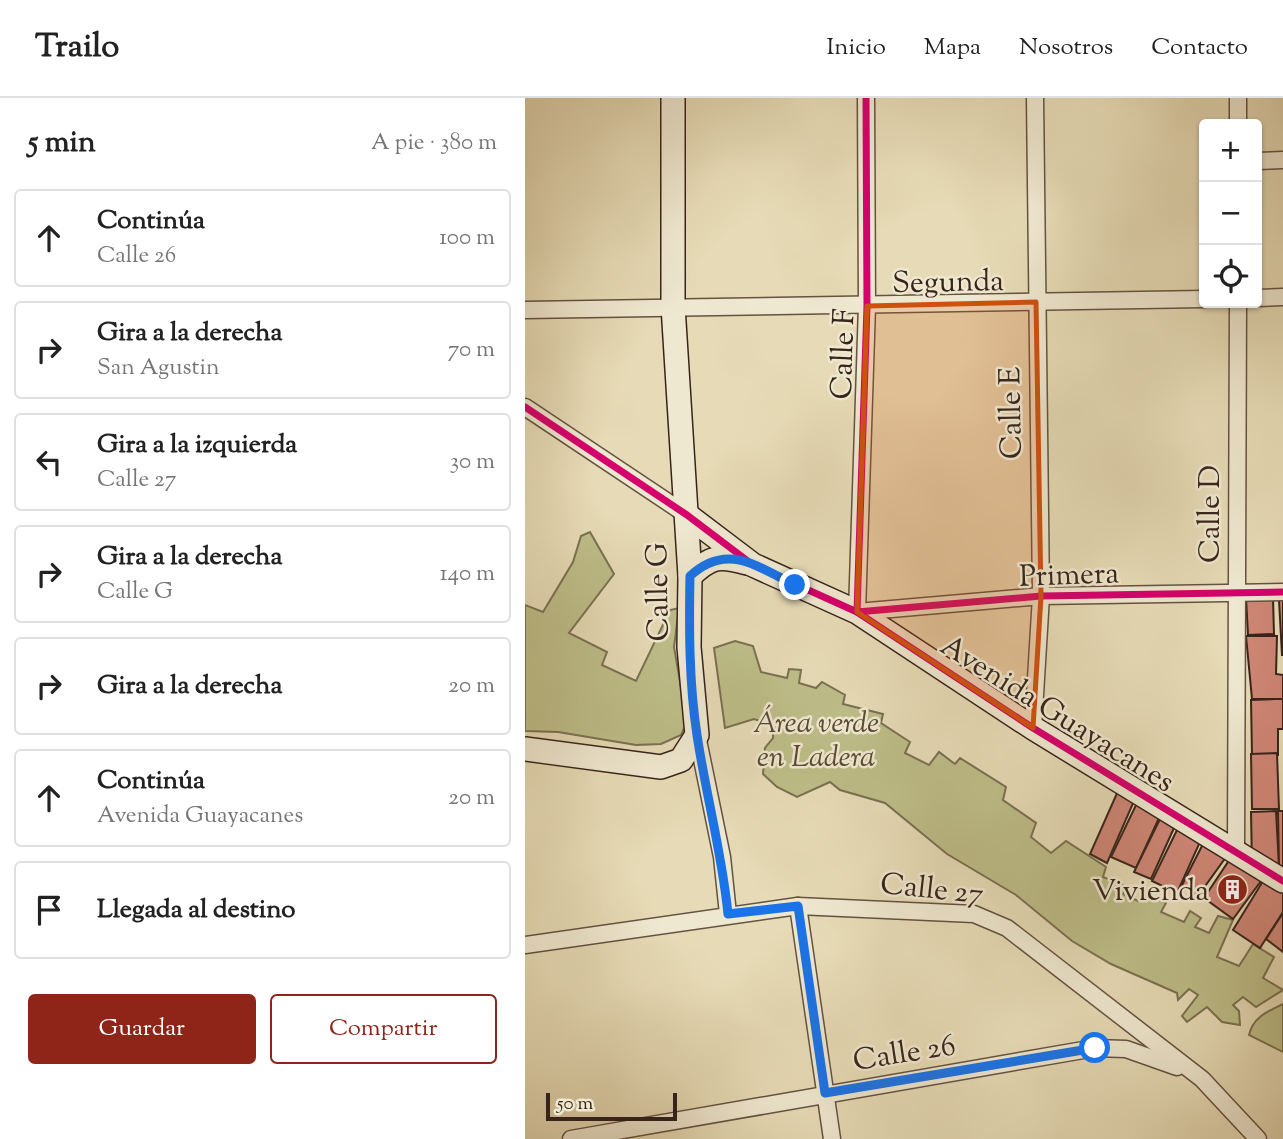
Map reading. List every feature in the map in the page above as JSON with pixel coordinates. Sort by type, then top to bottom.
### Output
[{"type":"street","name":"Calle G","points":[[673,98],[673,306],[690,576],[689,647],[697,735],[722,857],[728,914]]},
{"type":"street","name":"Calle F","points":[[857,612],[867,306],[866,98]]},
{"type":"street","name":"Calle E","points":[[1033,728],[1041,596],[1035,98]]},
{"type":"street","points":[[1238,98],[1238,119]]},
{"type":"street","points":[[1262,161],[1283,160]]},
{"type":"street","points":[[1262,298],[1283,297]]},
{"type":"street","name":"Segunda","points":[[525,310],[1199,299]]},
{"type":"street","name":"Calle D","points":[[1236,852],[1238,308]]},
{"type":"street","name":"Avenida Guayacanes","points":[[525,407],[687,515],[753,565],[857,612],[1033,728],[1283,881]]},
{"type":"street","points":[[690,576],[716,558],[725,556],[753,565]]},
{"type":"street","name":"Primera","points":[[857,612],[1041,596],[1283,592]]},
{"type":"street","points":[[525,749],[661,766],[681,760],[697,735]]},
{"type":"street","points":[[798,906],[832,1139]]},
{"type":"street","name":"Calle 27","points":[[525,945],[798,906],[974,914],[1007,928],[1202,1079],[1258,1139]]},
{"type":"street","name":"Calle 26","points":[[571,1139],[1095,1048],[1126,1049],[1202,1079]]},
{"type":"street","points":[[1236,1115],[1241,1139]]},
{"type":"highlighted area","points":[[1036,302],[1041,596],[1033,728],[857,612],[867,306]]},
{"type":"green space","name":"Área verde en Ladera","points":[[590,532],[614,574],[569,633],[607,652],[602,665],[636,681],[670,610],[679,608],[674,647],[687,722],[681,735],[661,744],[636,745],[558,732],[525,731],[525,605],[543,612],[573,562],[581,536]]},
{"type":"green space","name":"Área verde en Ladera","points":[[735,641],[753,646],[761,672],[787,678],[789,669],[801,670],[799,683],[816,688],[822,682],[845,695],[843,704],[883,714],[881,723],[910,742],[905,753],[929,765],[939,752],[955,764],[960,758],[1006,787],[1003,800],[1036,823],[1031,837],[1051,853],[1066,841],[1106,867],[1103,877],[1127,887],[1123,894],[1138,901],[1142,893],[1166,903],[1161,912],[1184,922],[1190,911],[1201,918],[1195,927],[1209,933],[1218,916],[1233,920],[1217,957],[1239,966],[1253,944],[1274,957],[1263,978],[1283,990],[1256,1007],[1243,997],[1233,1005],[1239,1011],[1240,1025],[1222,1022],[1207,1007],[1187,1022],[1182,1016],[1198,995],[1189,989],[1178,1000],[1177,993],[1111,964],[1072,941],[1016,895],[947,854],[885,803],[840,790],[830,782],[797,797],[777,787],[763,774],[765,748],[773,738],[773,725],[754,719],[725,728],[714,648]]},
{"type":"green space","points":[[1283,1004],[1283,1052],[1249,1035],[1257,1019]]},
{"type":"building","points":[[1246,598],[1273,598],[1274,634],[1248,635]]},
{"type":"building","points":[[1279,600],[1283,600],[1283,655],[1282,655]]},
{"type":"building","points":[[1246,636],[1277,636],[1276,674],[1283,675],[1283,699],[1252,699]]},
{"type":"building","points":[[1283,699],[1283,729],[1278,729],[1278,755],[1252,755],[1251,700]]},
{"type":"building","name":"Vivienda","points":[[1277,753],[1279,809],[1252,809],[1251,754]]},
{"type":"building","name":"Vivienda","points":[[1118,791],[1134,801],[1107,863],[1090,854]]},
{"type":"building","name":"Vivienda","points":[[1137,803],[1159,818],[1136,868],[1111,857]]},
{"type":"building","name":"Vivienda","points":[[1276,811],[1279,866],[1252,866],[1251,812]]},
{"type":"building","name":"Vivienda","points":[[1278,811],[1283,811],[1283,866],[1279,866]]},
{"type":"building","name":"Vivienda","points":[[1160,819],[1174,828],[1151,879],[1134,872]]},
{"type":"building","name":"Vivienda","points":[[1178,828],[1200,842],[1177,893],[1152,881]]},
{"type":"building","name":"Vivienda","points":[[1204,842],[1226,857],[1198,896],[1182,885]]},
{"type":"building","name":"Vivienda","points":[[1230,859],[1261,881],[1233,919],[1204,898]]},
{"type":"building","points":[[1263,881],[1283,893],[1283,912],[1260,948],[1233,930]]},
{"type":"building","name":"Vivienda","points":[[1283,913],[1283,952],[1266,939]]},
{"type":"cycle path","points":[[866,98],[867,306],[857,612],[1041,596],[1283,592]]},
{"type":"cycle path","points":[[525,407],[687,515],[753,565],[857,612],[1033,728],[1283,881]]},
{"type":"place","name":"Vivienda","points":[[1232,890]]},
{"type":"route","points":[[795,585],[753,565],[725,556],[702,564],[690,576],[689,647],[697,735],[722,857],[728,914],[798,906],[825,1093],[1095,1048]]}]
